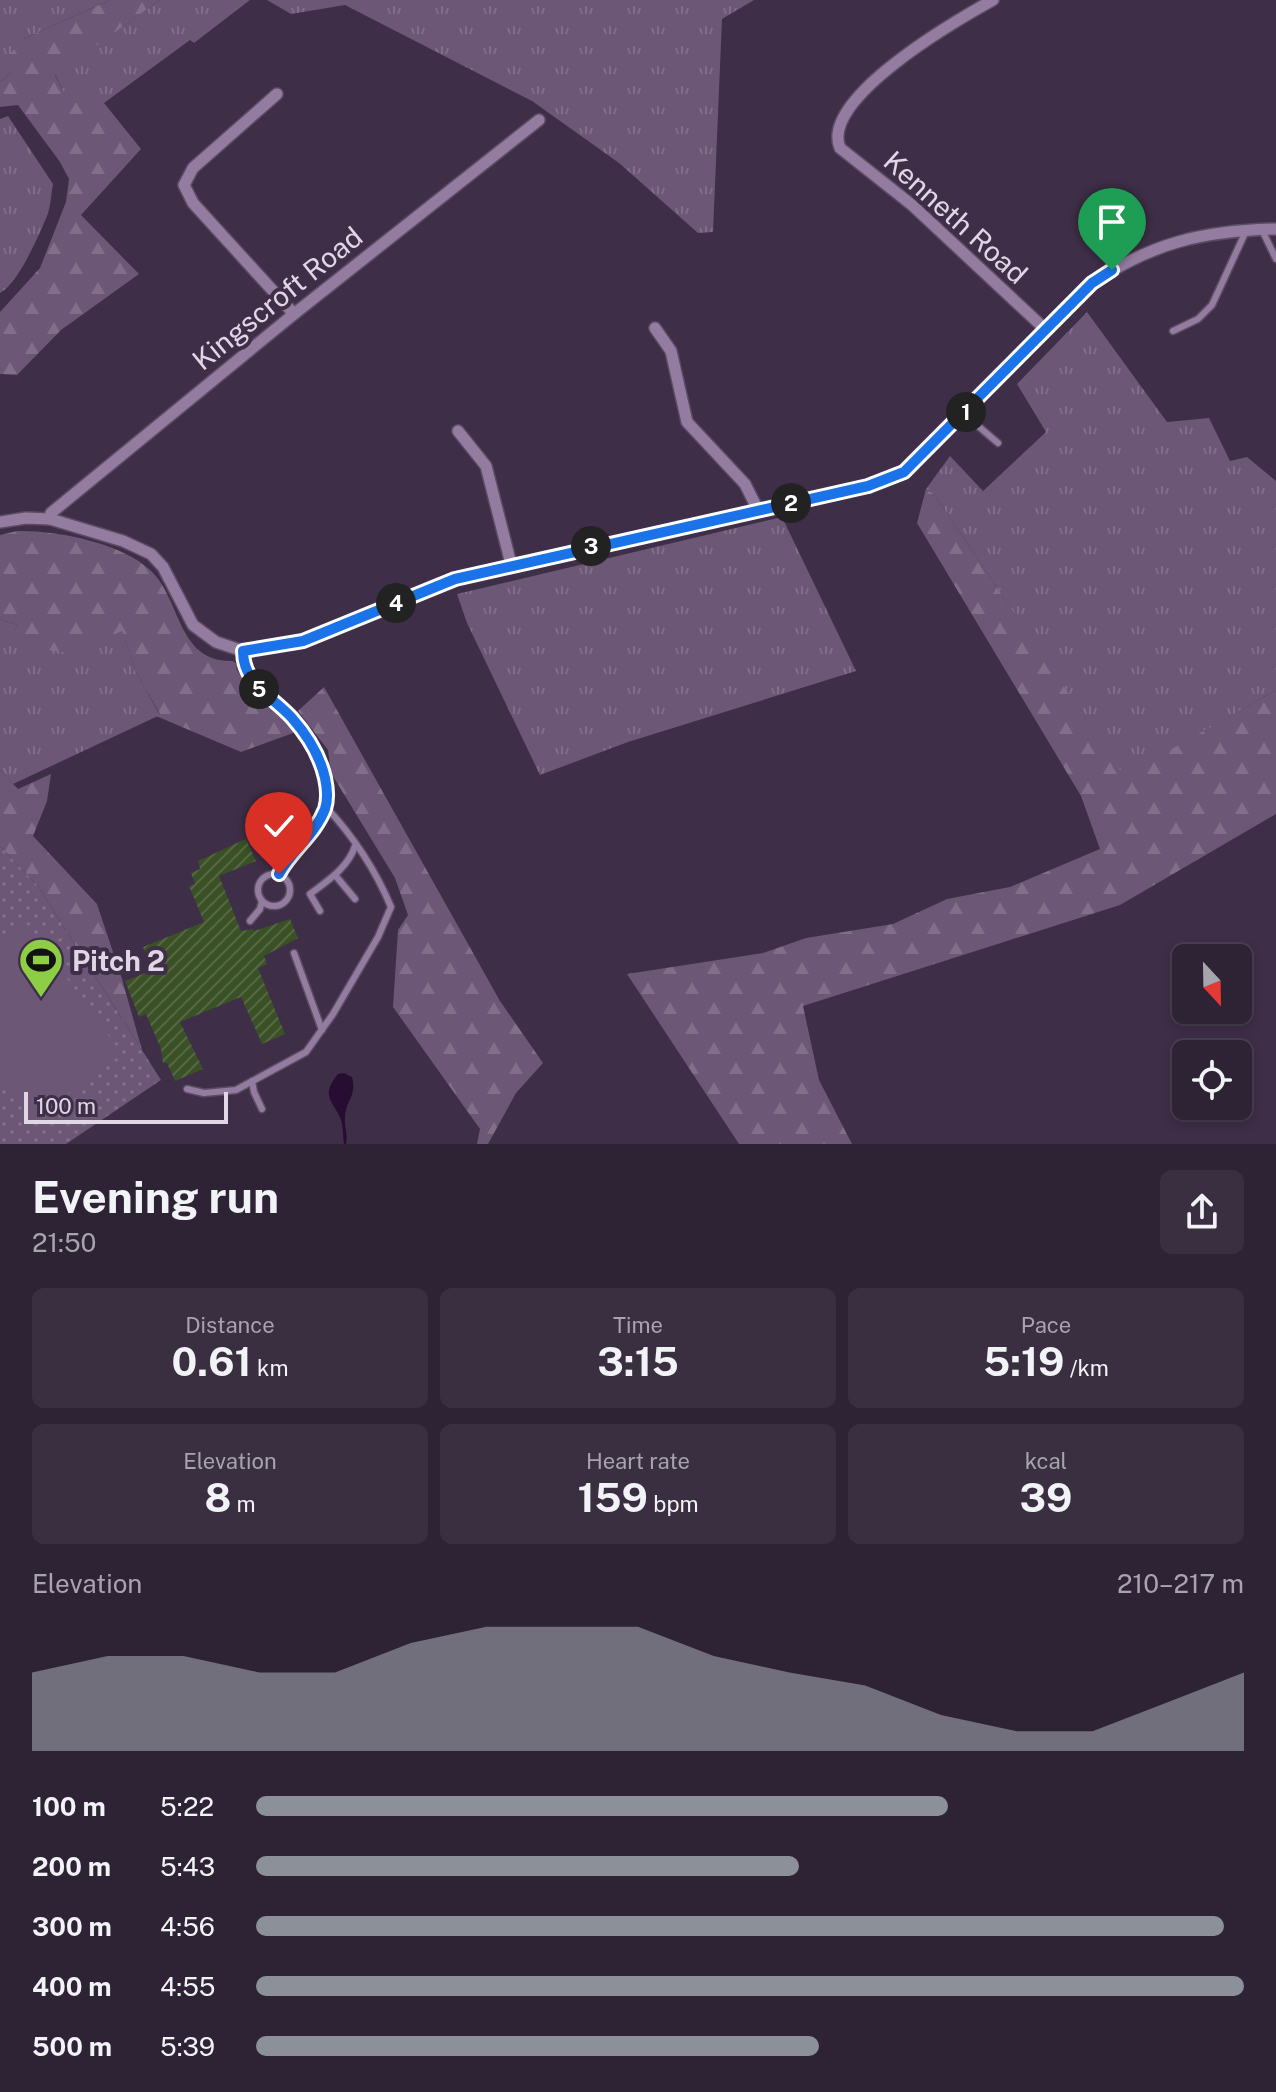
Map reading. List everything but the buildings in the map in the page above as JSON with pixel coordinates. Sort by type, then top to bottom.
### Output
[{"type":"street","name":"Kenneth Road","points":[[993,0],[940,30],[882,74],[844,111],[836,140],[840,148],[912,205],[1046,330]]},
{"type":"street","points":[[277,94],[193,168],[184,185],[193,203],[294,314]]},
{"type":"street","name":"Kingscroft Road","points":[[50,519],[51,513],[294,314],[539,120]]},
{"type":"street","points":[[0,522],[26,518],[50,519],[123,541],[151,554],[163,567],[193,625],[216,642],[243,651],[303,641],[455,579],[868,486],[904,472],[1092,283],[1159,246],[1184,238],[1276,229]]},
{"type":"street","points":[[655,328],[671,351],[687,422],[745,484],[758,510]]},
{"type":"street","points":[[458,431],[486,466],[511,564]]},
{"type":"lane","points":[[1262,230],[1276,259]]},
{"type":"lane","points":[[1173,331],[1198,319],[1212,305],[1246,231]]},
{"type":"lane","points":[[964,414],[998,443]]},
{"type":"lane","points":[[243,651],[243,665],[254,684],[294,719],[322,763],[326,786],[326,807],[279,874]]},
{"type":"lane","points":[[187,1089],[204,1093],[236,1090],[306,1052],[378,937],[391,907],[381,883],[340,822],[326,807]]},
{"type":"lane","points":[[320,911],[310,894],[335,875],[352,856],[355,846]]},
{"type":"lane","points":[[279,874],[290,886],[286,901],[271,906],[262,901],[257,892],[260,882],[268,875],[279,874]]},
{"type":"lane","points":[[335,875],[355,899]]},
{"type":"lane","points":[[250,921],[260,909],[262,901]]},
{"type":"lane","points":[[294,953],[322,1030]]},
{"type":"lane","points":[[252,1081],[262,1109]]},
{"type":"green space","points":[[0,0],[110,0],[23,39],[13,71],[0,82]]},
{"type":"green space","points":[[110,0],[160,0],[55,75],[69,103],[104,103],[141,149],[81,215],[139,274],[61,330],[17,375],[0,374],[0,312],[40,268],[66,202],[69,179],[18,105],[0,107],[0,82],[13,71],[10,54],[23,39]]},
{"type":"green space","points":[[160,0],[250,0],[194,43],[190,40],[104,103],[69,104],[55,74]]},
{"type":"green space","points":[[267,0],[754,0],[722,19],[713,232],[698,233],[619,163],[532,101],[345,5],[291,14]]},
{"type":"green space","points":[[8,116],[53,184],[48,212],[33,246],[14,280],[0,293],[0,119]]},
{"type":"green space","points":[[1087,312],[1167,422],[1209,418],[1230,461],[1247,457],[1276,481],[1276,690],[1124,777],[934,494],[926,489],[950,456],[983,491],[1046,432],[1017,384]]},
{"type":"green space","points":[[926,489],[934,494],[1124,776],[1276,690],[1276,814],[1120,905],[803,1006],[819,1080],[852,1144],[739,1144],[627,974],[763,953],[806,938],[893,924],[947,899],[1010,887],[1100,849],[1081,796],[917,523]]},
{"type":"green space","points":[[782,517],[856,671],[628,742],[540,775],[467,623],[457,594]]},
{"type":"green space","points":[[17,531],[88,540],[139,561],[161,583],[190,641],[201,652],[215,659],[233,661],[238,665],[236,668],[248,689],[279,711],[296,732],[241,752],[156,716],[160,714],[136,672],[122,631],[71,653],[33,648],[11,641],[17,625],[0,619],[0,535]]},
{"type":"green space","points":[[0,619],[17,625],[12,641],[122,630],[136,672],[160,715],[13,784],[0,770]]},
{"type":"green space","points":[[324,687],[500,1001],[543,1063],[516,1093],[488,1144],[477,1144],[480,1129],[393,1007],[398,930],[408,915],[395,878],[331,773],[328,750],[298,711]]},
{"type":"green space","points":[[0,770],[18,789],[51,774],[47,801],[33,836],[97,904],[142,1050],[37,885],[0,846]]},
{"type":"green space","points":[[0,846],[37,885],[161,1080],[66,1144],[0,1144]]},
{"type":"green space","name":"Pitch 2","points":[[27,924],[122,1054],[31,1120],[0,1077],[0,944]]},
{"type":"shaded area","points":[[338,1074],[352,1077],[353,1083],[345,1117],[346,1144],[342,1123],[329,1095],[332,1082]]},
{"type":"place","name":"Pitch 2","points":[[41,999]]},
{"type":"route","points":[[279,874],[326,807],[326,786],[322,763],[311,745],[294,719],[254,684],[243,665],[243,651],[303,641],[455,579],[868,486],[904,472],[1092,283],[1112,270]]}]
